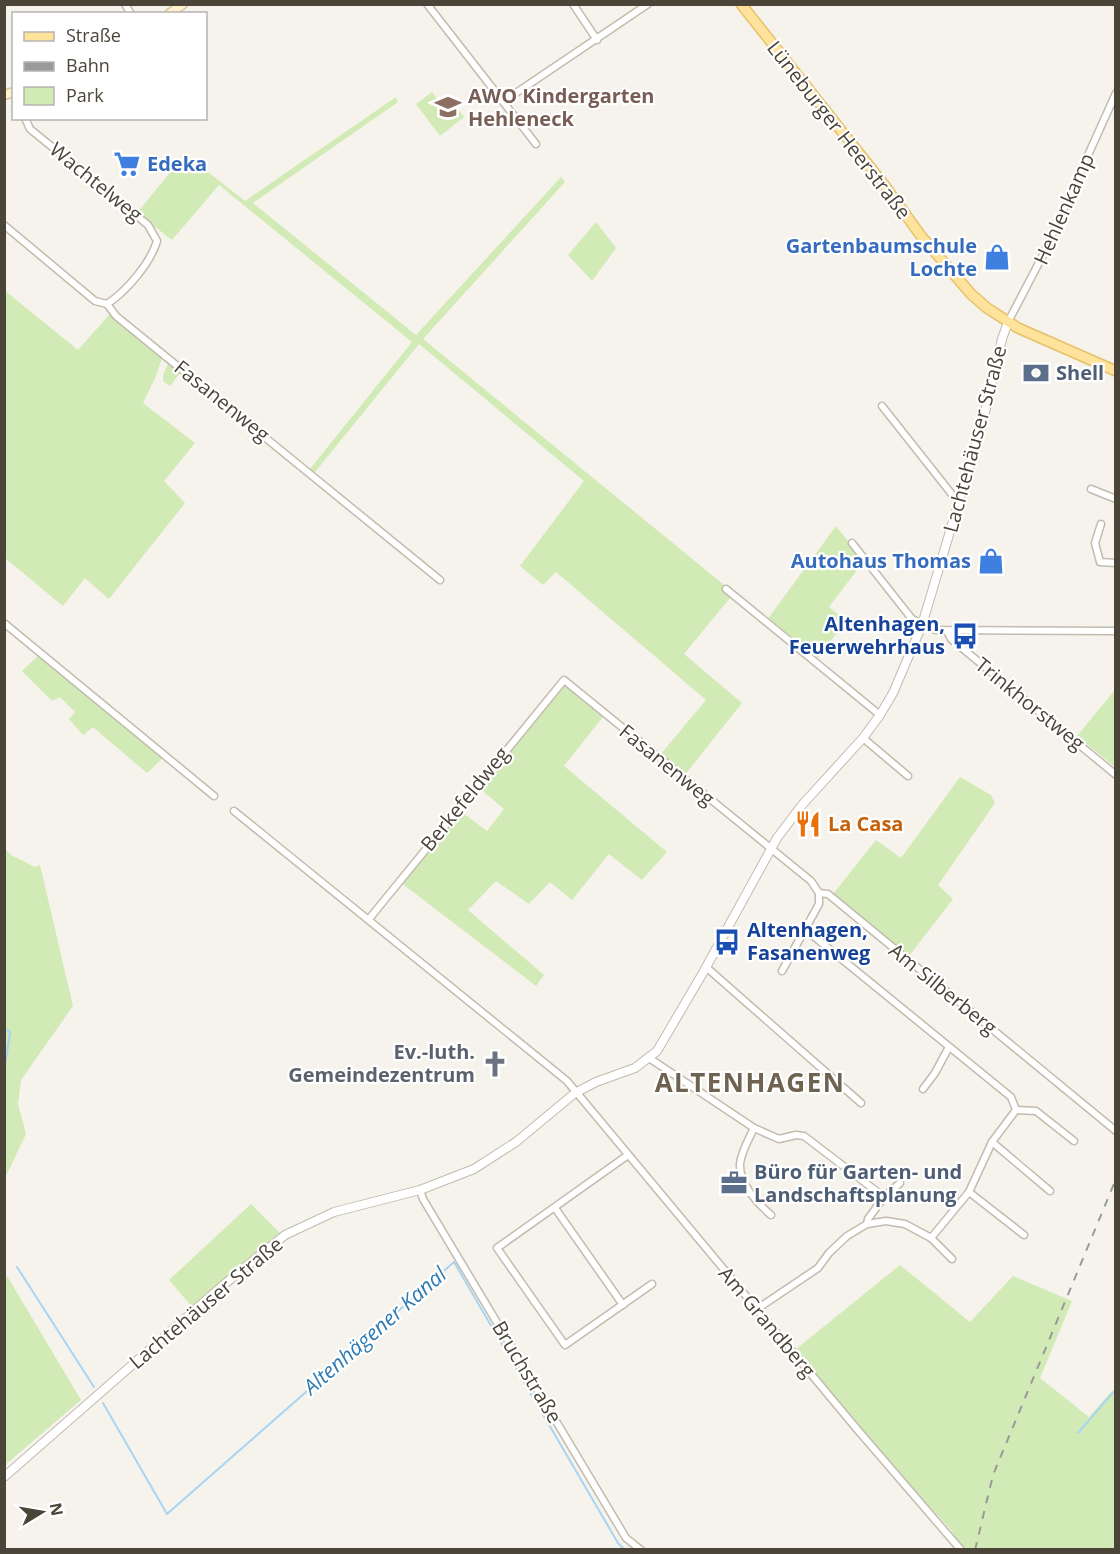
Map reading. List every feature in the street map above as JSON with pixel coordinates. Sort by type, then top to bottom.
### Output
[{"type":"main road","name":"Lüneburger Heerstraße","points":[[741,4],[953,276],[987,308],[1018,328],[1116,371]]},
{"type":"street","points":[[427,4],[536,144]]},
{"type":"street","points":[[573,4],[597,40]]},
{"type":"street","points":[[504,101],[648,4]]},
{"type":"street","name":"Hehlenkamp","points":[[1008,322],[1043,255],[1116,93]]},
{"type":"street","name":"Wachtelweg","points":[[26,120],[30,129],[148,225],[157,241],[153,254],[118,297],[107,304]]},
{"type":"street","name":"Fasanenweg","points":[[4,225],[95,301],[107,304],[116,316],[440,580]]},
{"type":"street","name":"Lachtehäuser Straße","points":[[4,1477],[227,1282],[285,1235],[334,1212],[420,1190],[462,1175],[484,1164],[516,1142],[574,1093],[596,1082],[635,1068],[650,1058],[663,1042],[706,968],[770,849],[802,805],[863,738],[880,715],[903,670],[922,625],[960,499],[1008,322]]},
{"type":"street","points":[[882,406],[954,497],[960,499]]},
{"type":"street","points":[[1091,489],[1116,499]]},
{"type":"street","points":[[1101,524],[1095,543],[1100,562],[1116,563]]},
{"type":"street","points":[[852,543],[912,619],[935,630],[1116,631]]},
{"type":"street","points":[[726,589],[880,715]]},
{"type":"street","points":[[4,623],[214,796]]},
{"type":"street","name":"Trinkhorstweg","points":[[947,631],[951,639],[1116,775]]},
{"type":"street","name":"Fasanenweg","points":[[564,680],[770,849]]},
{"type":"street","name":"Berkefeldweg","points":[[369,919],[564,680]]},
{"type":"street","points":[[863,738],[908,776]]},
{"type":"street","points":[[234,811],[567,1081],[574,1093]]},
{"type":"street","name":"Am Silberberg","points":[[770,849],[811,880],[819,893],[828,894],[1116,1131]]},
{"type":"street","points":[[782,971],[819,904],[819,893]]},
{"type":"street","points":[[806,930],[1011,1097],[1016,1110]]},
{"type":"street","points":[[706,968],[861,1103]]},
{"type":"street","points":[[923,1089],[936,1073],[949,1047]]},
{"type":"street","points":[[650,1058],[754,1128],[779,1139],[796,1135],[804,1136],[884,1197]]},
{"type":"street","name":"Am Grandberg","points":[[574,1093],[961,1550]]},
{"type":"street","points":[[1016,1110],[1036,1111],[1074,1141]]},
{"type":"street","points":[[931,1238],[969,1192],[992,1143],[1016,1110]]},
{"type":"street","points":[[754,1128],[740,1164],[742,1178],[758,1204],[771,1215]]},
{"type":"street","points":[[992,1143],[1050,1191]]},
{"type":"street","points":[[628,1155],[497,1248],[565,1345],[652,1284]]},
{"type":"street","points":[[867,1224],[868,1219],[884,1197],[900,1183]]},
{"type":"street","name":"Bruchstraße","points":[[420,1190],[428,1209],[626,1538],[641,1550]]},
{"type":"street","points":[[969,1192],[1024,1235]]},
{"type":"street","points":[[555,1208],[623,1305]]},
{"type":"street","points":[[757,1309],[818,1268],[829,1253],[847,1236],[867,1224],[886,1221],[904,1224],[931,1238],[952,1259]]},
{"type":"green space","points":[[432,92],[449,115],[458,109],[464,117],[440,136],[416,104]]},
{"type":"green space","points":[[396,97],[398,102],[253,203],[416,335],[561,177],[565,182],[423,339],[734,593],[684,654],[742,703],[684,776],[660,755],[706,700],[556,572],[543,585],[520,566],[584,481],[419,344],[315,472],[310,469],[412,342],[219,185],[172,240],[137,213],[185,154],[245,201]]},
{"type":"green space","points":[[596,222],[616,248],[592,281],[568,255]]},
{"type":"green space","points":[[4,290],[78,350],[110,314],[162,358],[143,403],[195,443],[164,481],[185,503],[109,599],[85,578],[63,606],[5,558]]},
{"type":"green space","points":[[168,364],[180,373],[170,386],[163,381]]},
{"type":"green space","points":[[836,526],[864,561],[829,607],[846,621],[816,660],[767,620]]},
{"type":"green space","points":[[40,654],[163,758],[147,773],[93,727],[83,735],[69,719],[75,712],[60,697],[52,701],[22,671]]},
{"type":"green space","points":[[564,684],[603,717],[564,766],[667,852],[642,880],[609,854],[572,900],[550,882],[529,904],[496,881],[468,910],[544,975],[536,986],[400,882],[459,810],[487,831],[504,809],[478,787]]},
{"type":"green space","points":[[1115,690],[1115,767],[1077,736]]},
{"type":"green space","points":[[960,777],[991,795],[995,803],[938,885],[953,899],[909,956],[833,894],[876,840],[901,858]]},
{"type":"green space","points":[[4,848],[11,855],[35,867],[40,865],[73,1006],[21,1080],[18,1104],[26,1134],[5,1178]]},
{"type":"green space","points":[[251,1204],[280,1233],[192,1307],[169,1280]]},
{"type":"green space","points":[[900,1265],[970,1322],[1013,1276],[1072,1301],[1040,1378],[1089,1417],[1111,1392],[1115,1395],[1115,1549],[962,1549],[952,1531],[790,1354]]},
{"type":"green space","points":[[7,1276],[81,1400],[5,1465],[4,1280]]},
{"type":"waterway","name":"Altenhägener Kanal","points":[[4,1031],[8,1030],[10,1033],[4,1072]]},
{"type":"waterway","name":"Altenhägener Kanal","points":[[103,1403],[167,1514],[454,1262],[618,1543],[625,1550]]},
{"type":"waterway","name":"Altenhägener Kanal","points":[[17,1267],[94,1387]]},
{"type":"waterway","points":[[1078,1433],[1116,1389]]},
{"type":"railway","points":[[975,1550],[993,1475],[1116,1179]]},
{"type":"place","name":"AWO Kindergarten Hehleneck","points":[[448,107]]},
{"type":"place","name":"Edeka","points":[[127,164]]},
{"type":"place","name":"Gartenbaumschule Lochte","points":[[997,257]]},
{"type":"place","name":"Shell","points":[[1036,373]]},
{"type":"place","name":"Autohaus Thomas","points":[[991,561]]},
{"type":"place","name":"Altenhagen, Feuerwehrhaus","points":[[965,636]]},
{"type":"place","name":"La Casa","points":[[808,824]]},
{"type":"place","name":"Altenhagen, Fasanenweg","points":[[727,942]]},
{"type":"place","name":"Ev.-luth. Gemeindezentrum","points":[[495,1064]]},
{"type":"place","name":"Büro für Garten- und Landschaftsplanung","points":[[734,1183]]},
{"type":"district","name":"ALTENHAGEN","points":[[750,1083]]}]
